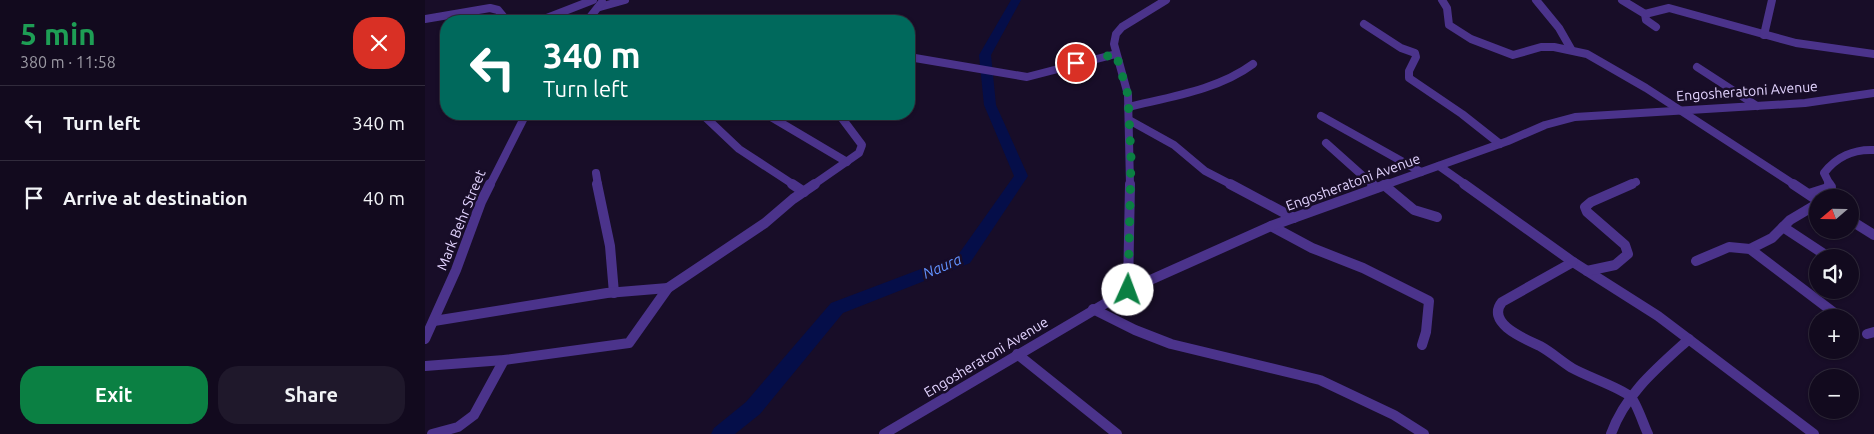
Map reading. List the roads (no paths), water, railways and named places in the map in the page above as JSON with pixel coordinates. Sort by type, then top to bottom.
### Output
[{"type":"street","points":[[560,15],[593,0]]},
{"type":"street","points":[[592,15],[601,3],[625,0]]},
{"type":"street","points":[[1128,290],[1131,158],[1128,95],[1114,44],[1116,34],[1123,27],[1166,0]]},
{"type":"street","points":[[1442,0],[1450,14],[1449,23],[1466,36],[1508,54],[1517,55],[1552,46],[1585,53],[1681,110],[1809,194]]},
{"type":"street","points":[[1536,0],[1559,28],[1571,49]]},
{"type":"street","points":[[1622,0],[1645,14],[1669,8],[1764,35],[1823,48],[1874,54]]},
{"type":"street","points":[[1764,35],[1772,0]]},
{"type":"street","points":[[444,15],[490,8],[498,10],[502,15]]},
{"type":"street","points":[[1645,14],[1646,20],[1655,27]]},
{"type":"street","points":[[425,18],[440,16]]},
{"type":"street","points":[[1364,24],[1401,48],[1415,53],[1416,57],[1409,71],[1409,78],[1462,114],[1500,144]]},
{"type":"street","points":[[915,58],[1027,78],[1095,58],[1116,54]]},
{"type":"street","points":[[1128,107],[1226,79],[1242,73],[1253,64]]},
{"type":"street","points":[[1697,67],[1757,106]]},
{"type":"street","name":"Engosheratoni Avenue","points":[[884,434],[1128,290],[1271,226],[1500,144],[1545,125],[1575,117],[1805,103],[1874,93]]},
{"type":"street","points":[[1321,116],[1421,172]]},
{"type":"street","name":"Mark Behr Street","points":[[425,338],[463,254],[481,202],[524,120]]},
{"type":"street","points":[[708,120],[739,149],[805,192]]},
{"type":"street","points":[[776,120],[847,162]]},
{"type":"street","points":[[425,366],[504,360],[629,344],[668,288],[765,223],[793,199],[859,153],[862,145],[844,120]]},
{"type":"street","points":[[1129,120],[1174,145],[1205,171],[1294,218]]},
{"type":"street","points":[[1326,143],[1380,187],[1415,211],[1437,217]]},
{"type":"street","points":[[1825,189],[1831,187],[1824,173],[1837,160],[1859,151],[1874,150]]},
{"type":"street","points":[[1439,166],[1573,262],[1658,316],[1814,434]]},
{"type":"street","points":[[596,173],[599,202],[609,247],[614,292]]},
{"type":"street","points":[[1587,271],[1623,262],[1627,254],[1625,245],[1587,212],[1585,207],[1591,202],[1636,182]]},
{"type":"street","points":[[1751,249],[1772,238],[1790,220],[1809,209]]},
{"type":"street","points":[[1271,226],[1312,248],[1363,268],[1429,301],[1426,332],[1422,346]]},
{"type":"street","points":[[1859,226],[1874,235]]},
{"type":"street","points":[[1783,227],[1816,249]]},
{"type":"street","points":[[1696,261],[1715,250],[1735,247],[1751,249],[1829,309]]},
{"type":"street","points":[[1573,262],[1502,302],[1497,308],[1497,314],[1502,323],[1520,337],[1541,347],[1572,368],[1631,397],[1648,434]]},
{"type":"street","points":[[434,321],[614,292],[668,288]]},
{"type":"street","points":[[1093,309],[1135,330],[1171,344],[1320,380],[1342,388],[1394,415],[1424,434]]},
{"type":"street","points":[[1611,434],[1614,421],[1631,397],[1659,366],[1689,339]]},
{"type":"street","points":[[1017,354],[1117,434]]},
{"type":"street","points":[[432,434],[458,426],[474,415],[504,360]]},
{"type":"waterway","name":"Naura","points":[[721,434],[753,408],[837,308],[964,259],[1021,176],[990,105],[985,55],[1016,0]]}]
